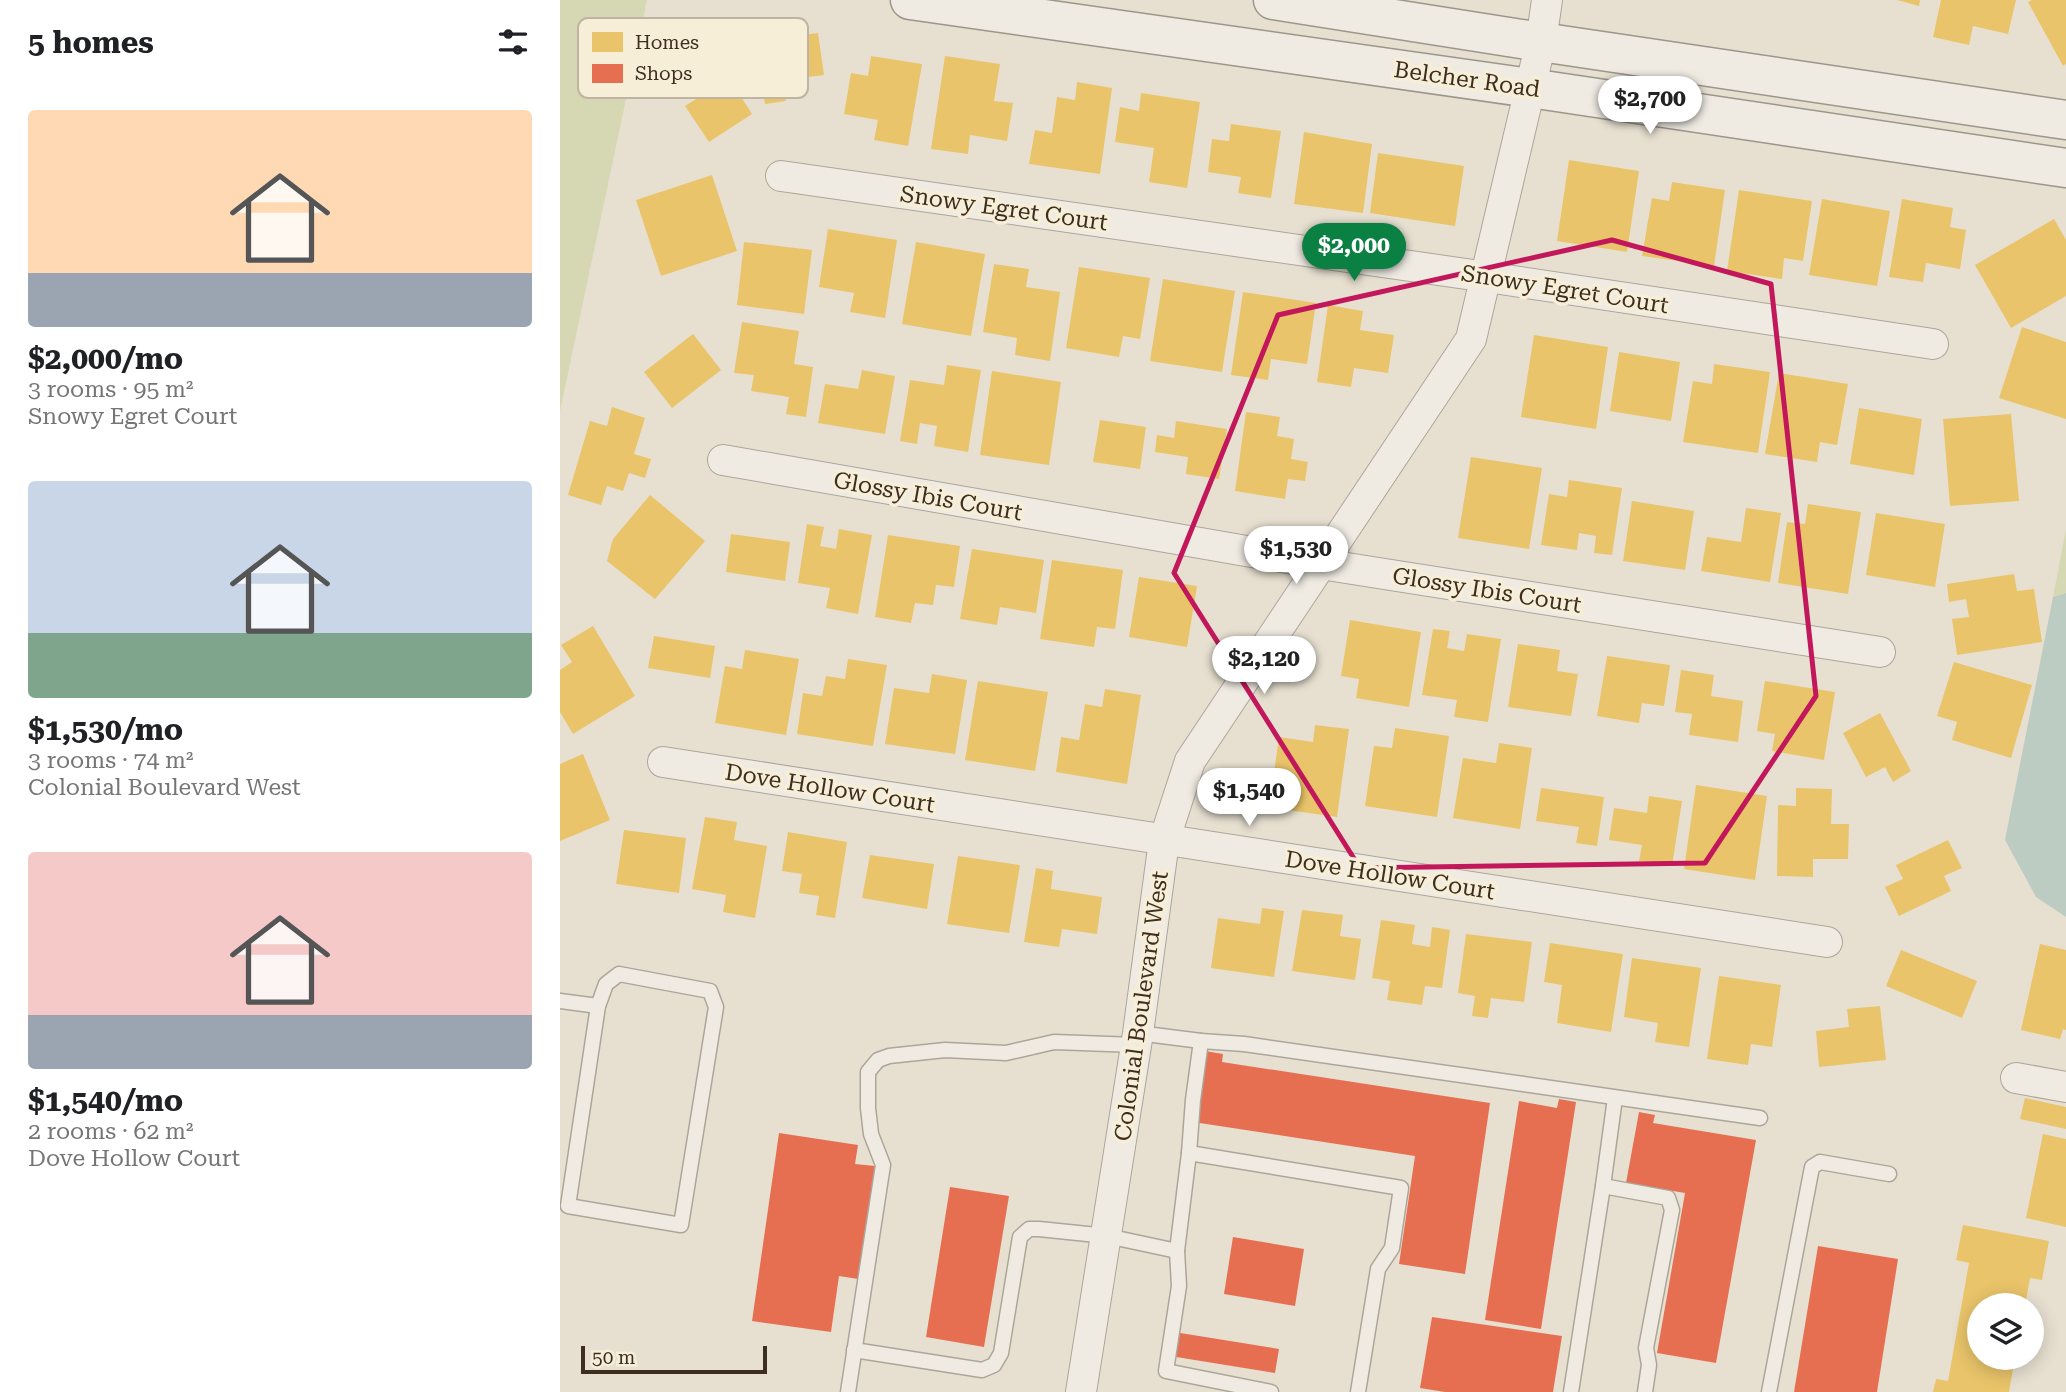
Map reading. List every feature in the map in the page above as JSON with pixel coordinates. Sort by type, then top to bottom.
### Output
[{"type":"main road","name":"Belcher Road","points":[[910,0],[2066,168]]},
{"type":"main road","name":"Belcher Road","points":[[1273,0],[2066,120]]},
{"type":"street","name":"Colonial Boulevard West","points":[[1081,1392],[1137,1039],[1164,841],[1190,761],[1471,340],[1541,42],[1547,0]]},
{"type":"street","name":"Snowy Egret Court","points":[[781,176],[1933,344]]},
{"type":"street","name":"Glossy Ibis Court","points":[[723,460],[1321,564],[1880,652]]},
{"type":"street","name":"Dove Hollow Court","points":[[663,762],[1827,942]]},
{"type":"street","points":[[2016,1079],[2066,1087]]},
{"type":"lane","points":[[619,974],[710,991],[716,1007],[681,1224],[568,1206],[598,1006],[606,984],[619,974]]},
{"type":"lane","points":[[560,1001],[598,1006]]},
{"type":"lane","points":[[848,1392],[883,1165],[871,1134],[868,1072],[878,1060],[889,1056],[945,1050],[1006,1053],[1054,1042],[1137,1039],[1244,1044],[1760,1118]]},
{"type":"lane","points":[[1201,1041],[1177,1251],[1179,1286],[1166,1371],[1271,1392]]},
{"type":"lane","points":[[1571,1392],[1615,1098]]},
{"type":"lane","points":[[1189,1153],[1401,1188],[1392,1248],[1378,1269],[1359,1392]]},
{"type":"lane","points":[[1769,1392],[1812,1167],[1820,1162],[1889,1174]]},
{"type":"lane","points":[[1603,1186],[1668,1198],[1672,1209],[1646,1348],[1649,1365],[1645,1392]]},
{"type":"lane","points":[[854,1350],[982,1370],[994,1365],[1001,1353],[1020,1237],[1029,1230],[1107,1236],[1177,1251]]},
{"type":"highlighted area","points":[[1612,240],[1771,284],[1816,696],[1705,863],[1360,868],[1174,573],[1278,315]]},
{"type":"green space","points":[[560,0],[647,0],[643,18],[578,18],[578,98],[626,98],[560,411]]},
{"type":"green space","points":[[2066,529],[2066,593],[2053,597]]},
{"type":"shaded area","points":[[2066,593],[2066,917],[2036,897],[2005,840],[2053,597]]},
{"type":"building: Homes","points":[[1897,0],[1920,0],[1919,6]]},
{"type":"building: Homes","points":[[1941,0],[2016,0],[2008,34],[1973,26],[1969,45],[1933,37]]},
{"type":"building: Homes","points":[[2066,0],[2066,64],[2063,66],[2028,2]]},
{"type":"building: Homes","points":[[818,33],[824,75],[808,77],[808,34]]},
{"type":"building: Homes","points":[[871,56],[922,64],[908,146],[874,140],[878,120],[844,114],[851,73],[868,76]]},
{"type":"building: Homes","points":[[945,56],[1000,64],[994,101],[1013,103],[1007,141],[970,135],[968,154],[931,149]]},
{"type":"building: Homes","points":[[1077,82],[1112,88],[1100,174],[1029,164],[1035,130],[1052,133],[1057,97],[1075,100]]},
{"type":"building: Homes","points":[[1141,93],[1200,102],[1187,188],[1149,182],[1154,148],[1115,142],[1120,107],[1139,111]]},
{"type":"building: Homes","points":[[698,98],[742,98],[752,114],[709,142],[685,106]]},
{"type":"building: Homes","points":[[764,98],[786,98],[786,101],[765,104]]},
{"type":"building: Homes","points":[[1231,124],[1281,131],[1271,198],[1238,193],[1241,177],[1208,172],[1212,139],[1229,141]]},
{"type":"building: Homes","points":[[1304,132],[1372,144],[1363,213],[1294,204]]},
{"type":"building: Homes","points":[[1378,153],[1464,166],[1455,226],[1370,213]]},
{"type":"building: Homes","points":[[1569,160],[1639,171],[1627,252],[1557,241]]},
{"type":"building: Homes","points":[[712,175],[737,251],[661,276],[636,200]]},
{"type":"building: Homes","points":[[1672,182],[1725,190],[1714,266],[1642,256],[1652,198],[1669,201]]},
{"type":"building: Homes","points":[[1739,190],[1812,201],[1803,261],[1784,258],[1782,279],[1727,271]]},
{"type":"building: Homes","points":[[1822,199],[1890,211],[1877,286],[1809,275]]},
{"type":"building: Homes","points":[[1902,199],[1953,208],[1950,227],[1966,230],[1960,269],[1926,263],[1923,282],[1889,277]]},
{"type":"building: Homes","points":[[2054,219],[2066,240],[2066,296],[2011,328],[1975,265]]},
{"type":"building: Homes","points":[[828,229],[897,240],[885,318],[850,312],[854,293],[819,287]]},
{"type":"building: Homes","points":[[744,242],[812,250],[804,314],[737,305]]},
{"type":"building: Homes","points":[[916,242],[985,254],[971,336],[902,324]]},
{"type":"building: Homes","points":[[994,264],[1029,269],[1026,287],[1060,292],[1050,361],[1015,355],[1017,338],[983,332]]},
{"type":"building: Homes","points":[[1079,267],[1150,278],[1140,339],[1123,336],[1119,357],[1066,348]]},
{"type":"building: Homes","points":[[1163,279],[1235,291],[1222,372],[1150,361]]},
{"type":"building: Homes","points":[[1243,292],[1316,303],[1307,364],[1271,359],[1268,380],[1231,375]]},
{"type":"building: Homes","points":[[1328,305],[1363,311],[1360,330],[1394,335],[1388,373],[1354,368],[1351,387],[1317,382]]},
{"type":"building: Homes","points":[[742,322],[799,331],[794,364],[813,367],[806,417],[786,414],[789,397],[751,391],[754,375],[734,373]]},
{"type":"building: Homes","points":[[2022,327],[2066,342],[2066,419],[1999,398]]},
{"type":"building: Homes","points":[[693,334],[721,370],[672,408],[644,372]]},
{"type":"building: Homes","points":[[1534,335],[1608,347],[1596,429],[1521,417]]},
{"type":"building: Homes","points":[[1619,352],[1680,362],[1671,421],[1610,411]]},
{"type":"building: Homes","points":[[1714,364],[1770,372],[1758,453],[1683,442],[1693,381],[1712,384]]},
{"type":"building: Homes","points":[[947,365],[981,370],[968,452],[934,446],[937,426],[920,423],[917,444],[900,441],[910,380],[944,385]]},
{"type":"building: Homes","points":[[862,370],[895,376],[885,434],[818,423],[825,384],[858,389]]},
{"type":"building: Homes","points":[[992,371],[1061,382],[1049,465],[980,455]]},
{"type":"building: Homes","points":[[1779,373],[1848,384],[1837,445],[1820,442],[1817,462],[1765,454]]},
{"type":"building: Homes","points":[[612,407],[645,418],[634,454],[651,459],[645,478],[629,473],[623,491],[607,486],[601,505],[568,495],[590,421],[607,426]]},
{"type":"building: Homes","points":[[1859,408],[1922,419],[1914,475],[1850,464]]},
{"type":"building: Homes","points":[[1246,412],[1280,417],[1277,436],[1294,439],[1291,459],[1308,462],[1305,481],[1288,479],[1285,499],[1235,491]]},
{"type":"building: Homes","points":[[2011,414],[2019,501],[1950,506],[1943,419]]},
{"type":"building: Homes","points":[[1100,420],[1146,427],[1140,469],[1093,462]]},
{"type":"building: Homes","points":[[1176,421],[1227,429],[1219,479],[1186,474],[1188,457],[1155,452],[1157,435],[1174,438]]},
{"type":"building: Homes","points":[[1471,457],[1542,468],[1529,549],[1458,538]]},
{"type":"building: Homes","points":[[1569,480],[1622,488],[1612,555],[1594,553],[1596,536],[1579,533],[1577,550],[1541,545],[1549,494],[1567,497]]},
{"type":"building: Homes","points":[[650,495],[705,541],[655,599],[607,561],[613,539]]},
{"type":"building: Homes","points":[[1632,501],[1694,511],[1685,570],[1623,561]]},
{"type":"building: Homes","points":[[1808,504],[1861,512],[1848,594],[1778,583],[1787,522],[1805,524]]},
{"type":"building: Homes","points":[[1746,508],[1781,513],[1770,582],[1701,571],[1707,537],[1741,542]]},
{"type":"building: Homes","points":[[1876,513],[1945,524],[1935,587],[1866,575]]},
{"type":"building: Homes","points":[[807,524],[824,527],[820,546],[836,549],[839,529],[872,535],[858,614],[826,608],[830,588],[798,583]]},
{"type":"building: Homes","points":[[731,534],[790,542],[785,581],[726,572]]},
{"type":"building: Homes","points":[[888,535],[960,546],[954,587],[936,585],[933,605],[915,603],[911,623],[875,617]]},
{"type":"building: Homes","points":[[972,549],[1044,560],[1036,613],[1000,607],[997,625],[960,619]]},
{"type":"building: Homes","points":[[1052,560],[1123,570],[1115,629],[1097,627],[1094,647],[1040,639]]},
{"type":"building: Homes","points":[[2014,574],[2017,591],[2034,589],[2042,642],[1957,655],[1952,619],[1969,617],[1966,599],[1949,602],[1947,584]]},
{"type":"building: Homes","points":[[1139,577],[1197,586],[1187,647],[1129,637]]},
{"type":"building: Homes","points":[[1350,620],[1421,632],[1409,707],[1356,698],[1359,679],[1341,676]]},
{"type":"building: Homes","points":[[593,626],[635,696],[573,734],[560,712],[560,670],[572,662],[561,645]]},
{"type":"building: Homes","points":[[1433,629],[1450,631],[1447,648],[1464,651],[1467,634],[1501,639],[1488,722],[1454,717],[1457,700],[1422,695]]},
{"type":"building: Homes","points":[[654,636],[715,646],[710,678],[648,668]]},
{"type":"building: Homes","points":[[1518,644],[1560,650],[1557,671],[1578,674],[1571,716],[1508,707]]},
{"type":"building: Homes","points":[[745,650],[799,659],[786,735],[715,723],[725,666],[742,669]]},
{"type":"building: Homes","points":[[1607,656],[1670,665],[1664,706],[1642,703],[1639,723],[1597,716]]},
{"type":"building: Homes","points":[[848,659],[887,665],[873,746],[797,734],[803,693],[822,696],[826,676],[845,679]]},
{"type":"building: Homes","points":[[1954,662],[2032,685],[2011,758],[1952,740],[1957,722],[1937,716]]},
{"type":"building: Homes","points":[[1681,670],[1714,675],[1711,696],[1743,701],[1738,742],[1689,735],[1692,714],[1675,712]]},
{"type":"building: Homes","points":[[932,674],[967,680],[955,754],[885,744],[894,688],[929,693]]},
{"type":"building: Homes","points":[[978,681],[1048,692],[1035,771],[965,760]]},
{"type":"building: Homes","points":[[1765,681],[1835,692],[1824,760],[1772,751],[1775,734],[1757,731]]},
{"type":"building: Homes","points":[[1105,689],[1141,695],[1127,784],[1056,772],[1061,737],[1079,740],[1085,704],[1102,707]]},
{"type":"building: Homes","points":[[1880,713],[1911,771],[1893,782],[1885,767],[1866,777],[1843,733]]},
{"type":"building: Homes","points":[[1315,725],[1349,729],[1337,817],[1252,805],[1257,770],[1274,773],[1279,737],[1313,742]]},
{"type":"building: Homes","points":[[1395,728],[1449,736],[1437,817],[1365,806],[1374,746],[1392,748]]},
{"type":"building: Homes","points":[[1499,743],[1532,748],[1520,829],[1453,818],[1463,758],[1496,763]]},
{"type":"building: Homes","points":[[583,754],[610,820],[560,841],[560,764]]},
{"type":"building: Homes","points":[[1696,785],[1767,796],[1755,880],[1684,869]]},
{"type":"building: Homes","points":[[1541,788],[1604,797],[1597,846],[1576,843],[1579,827],[1536,821]]},
{"type":"building: Homes","points":[[1796,788],[1832,789],[1831,824],[1849,824],[1848,859],[1813,859],[1813,877],[1777,876],[1778,805],[1796,806]]},
{"type":"building: Homes","points":[[1649,796],[1682,801],[1672,866],[1639,861],[1642,845],[1609,840],[1614,808],[1647,813]]},
{"type":"building: Homes","points":[[705,817],[737,822],[734,840],[767,846],[755,918],[723,912],[726,895],[692,889]]},
{"type":"building: Homes","points":[[624,830],[686,838],[679,893],[616,884]]},
{"type":"building: Homes","points":[[788,832],[847,842],[835,918],[816,915],[819,896],[799,893],[802,874],[782,871]]},
{"type":"building: Homes","points":[[1948,840],[1962,868],[1944,876],[1951,891],[1899,916],[1885,887],[1903,879],[1896,865]]},
{"type":"building: Homes","points":[[870,855],[934,864],[927,909],[862,898]]},
{"type":"building: Homes","points":[[958,856],[1020,865],[1009,933],[947,924]]},
{"type":"building: Homes","points":[[1036,868],[1053,871],[1051,889],[1102,897],[1097,934],[1062,929],[1059,947],[1024,942]]},
{"type":"building: Homes","points":[[1262,908],[1284,911],[1274,977],[1211,968],[1218,918],[1260,924]]},
{"type":"building: Homes","points":[[1302,910],[1343,915],[1340,936],[1361,939],[1355,980],[1292,971]]},
{"type":"building: Homes","points":[[1381,920],[1415,925],[1412,944],[1430,947],[1432,927],[1450,930],[1442,988],[1425,986],[1422,1005],[1387,1000],[1390,981],[1372,978]]},
{"type":"building: Homes","points":[[1466,934],[1532,942],[1524,1002],[1491,998],[1488,1018],[1472,1016],[1475,996],[1458,993]]},
{"type":"building: Homes","points":[[1550,943],[1623,954],[1611,1032],[1557,1023],[1562,985],[1544,982]]},
{"type":"building: Homes","points":[[2040,944],[2066,950],[2066,1030],[2063,1029],[2060,1039],[2021,1030]]},
{"type":"building: Homes","points":[[1901,950],[1977,981],[1962,1018],[1886,986]]},
{"type":"building: Homes","points":[[1632,958],[1701,968],[1689,1047],[1655,1042],[1658,1023],[1624,1017]]},
{"type":"building: Homes","points":[[1719,976],[1781,985],[1772,1047],[1751,1044],[1748,1065],[1707,1059]]},
{"type":"building: Homes","points":[[1880,1006],[1886,1060],[1819,1067],[1816,1031],[1849,1027],[1847,1009]]},
{"type":"building: Homes","points":[[2025,1098],[2066,1107],[2066,1129],[2020,1119]]},
{"type":"building: Homes","points":[[2043,1134],[2066,1139],[2066,1227],[2026,1218]]},
{"type":"building: Homes","points":[[1963,1225],[2049,1241],[2042,1280],[2030,1278],[2027,1293],[1967,1293],[1967,1370],[2013,1370],[2009,1392],[1933,1392],[1936,1379],[1948,1381],[1969,1263],[1956,1260]]},
{"type":"building: Shops","points":[[1205,1051],[1223,1054],[1222,1062],[1490,1103],[1465,1274],[1399,1264],[1415,1156],[1193,1122]]},
{"type":"building: Shops","points":[[1559,1099],[1576,1102],[1541,1329],[1485,1320],[1519,1101],[1557,1108]]},
{"type":"building: Shops","points":[[1639,1112],[1655,1115],[1653,1123],[1756,1140],[1716,1363],[1657,1353],[1685,1193],[1626,1183]]},
{"type":"building: Shops","points":[[779,1133],[858,1145],[855,1164],[875,1166],[858,1279],[839,1276],[831,1332],[752,1321]]},
{"type":"building: Shops","points":[[950,1187],[1009,1196],[984,1347],[926,1337]]},
{"type":"building: Shops","points":[[1233,1237],[1304,1249],[1295,1306],[1224,1294]]},
{"type":"building: Shops","points":[[1818,1246],[1898,1259],[1877,1392],[1794,1392]]},
{"type":"building: Shops","points":[[1432,1317],[1562,1336],[1553,1392],[1445,1392],[1420,1388]]},
{"type":"building: Shops","points":[[1174,1332],[1279,1349],[1275,1373],[1170,1356]]}]
